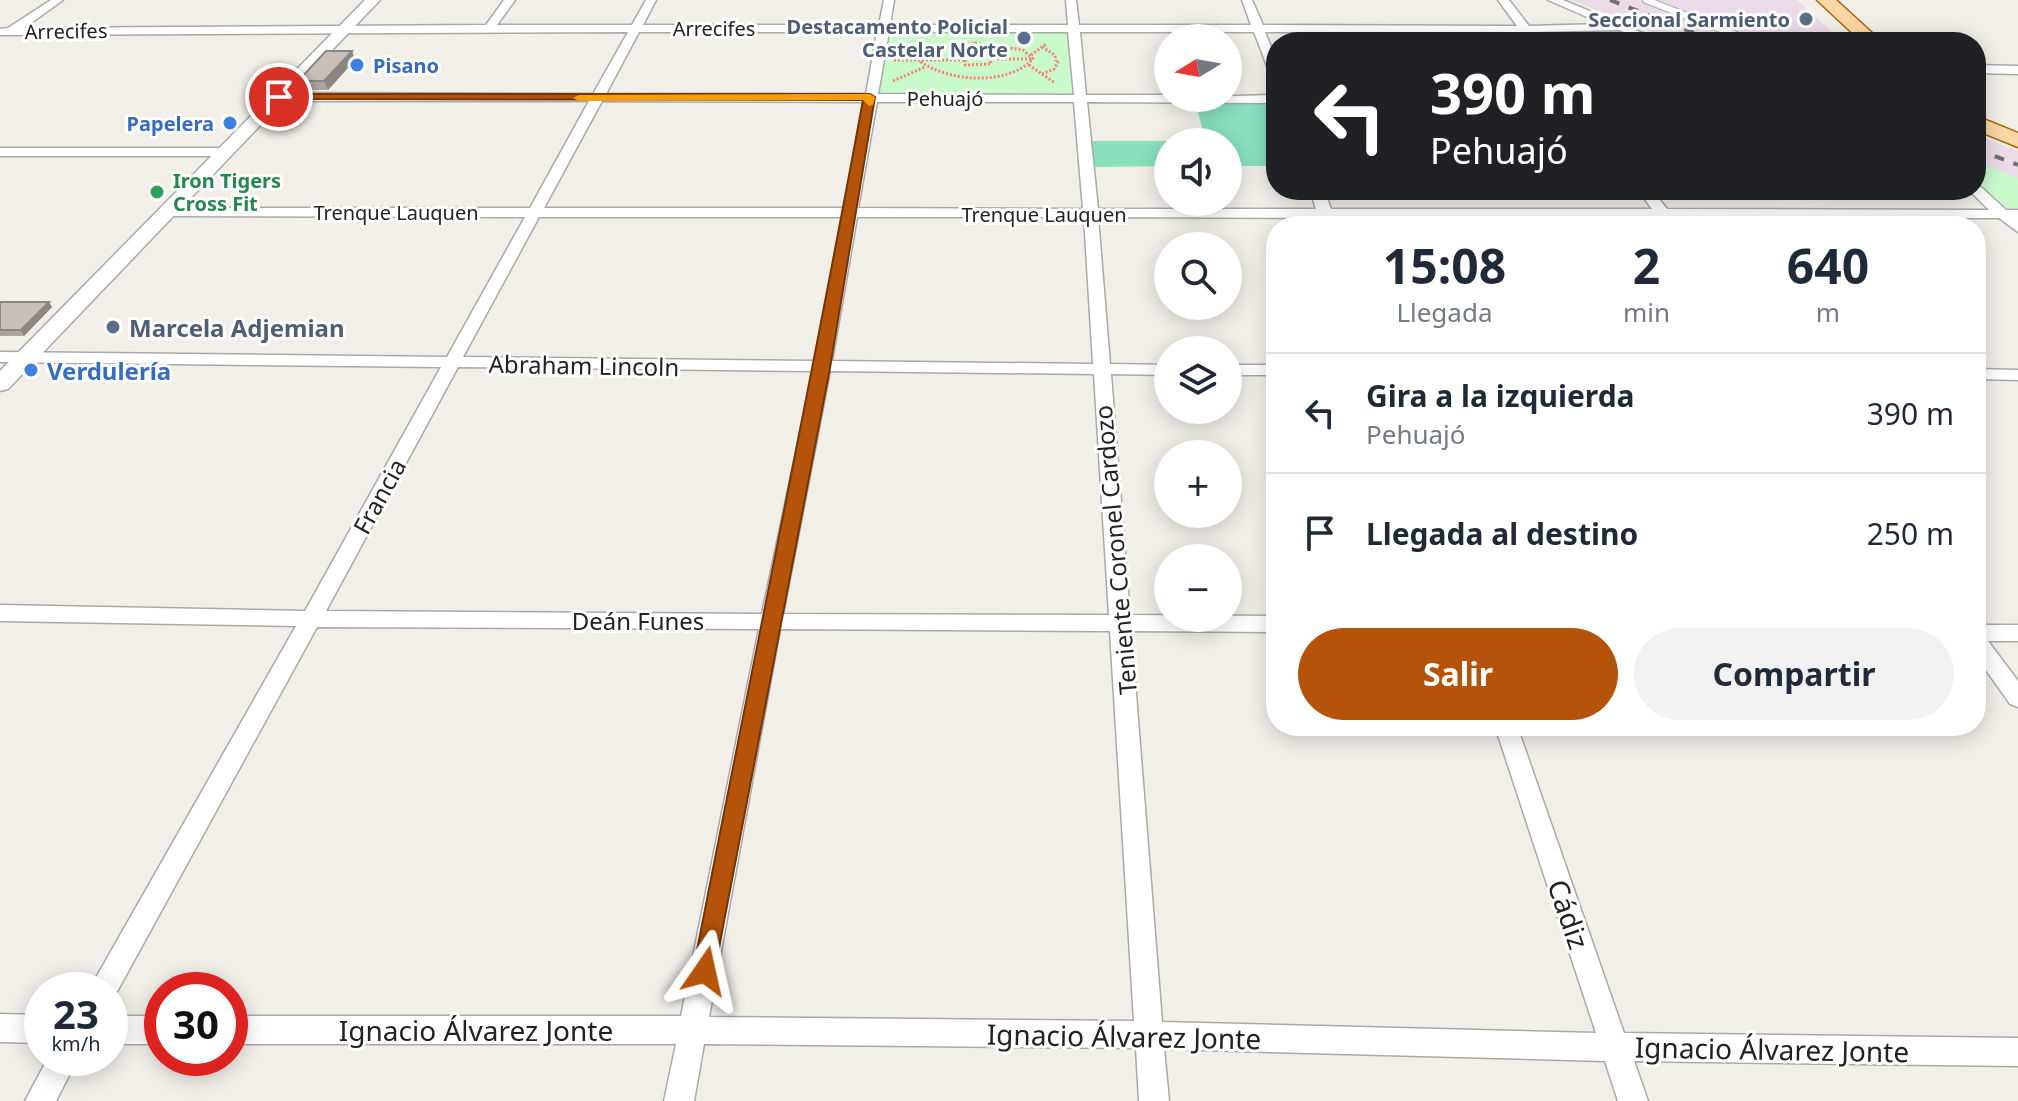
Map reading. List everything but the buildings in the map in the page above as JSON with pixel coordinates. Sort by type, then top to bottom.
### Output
[{"type":"main road","points":[[1826,0],[1862,32]]},
{"type":"main road","points":[[1986,127],[2018,141]]},
{"type":"street","points":[[0,39],[6,32],[58,0]]},
{"type":"street","points":[[0,384],[373,0]]},
{"type":"street","points":[[489,28],[510,0]]},
{"type":"street","name":"Francia","points":[[113,972],[651,0]]},
{"type":"street","points":[[679,1101],[822,368],[889,0]]},
{"type":"street","name":"Teniente Coronel Cardozo","points":[[1071,0],[1091,214],[1122,624],[1154,1101]]},
{"type":"street","points":[[1247,0],[1266,48]]},
{"type":"street","points":[[1503,0],[1527,32]]},
{"type":"street","points":[[1553,0],[1632,32]]},
{"type":"street","name":"Arrecifes","points":[[6,32],[346,28],[1619,27]]},
{"type":"street","points":[[1986,69],[2018,70]]},
{"type":"street","name":"Pehuajó","points":[[279,97],[1266,99]]},
{"type":"street","points":[[0,152],[224,152]]},
{"type":"street","points":[[1986,197],[2010,214],[2018,228]]},
{"type":"street","points":[[1653,200],[1665,216]]},
{"type":"street","name":"Trenque Lauquen","points":[[167,212],[1091,214],[1266,218]]},
{"type":"street","name":"Trenque Lauquen","points":[[1896,216],[2010,214]]},
{"type":"street","name":"Abraham Lincoln","points":[[0,357],[1154,370]]},
{"type":"street","points":[[1242,370],[1266,370]]},
{"type":"street","points":[[1986,374],[2018,375]]},
{"type":"street","name":"Deán Funes","points":[[0,613],[311,619],[1266,624]]},
{"type":"street","points":[[1986,633],[2018,633]]},
{"type":"street","points":[[1986,654],[2018,698]]},
{"type":"street","name":"Cádiz","points":[[1509,736],[1633,1101]]},
{"type":"street","points":[[0,1028],[24,1029]]},
{"type":"street","name":"Ignacio Álvarez Jonte","points":[[248,1030],[694,1030],[1149,1035],[1614,1047],[2018,1052]]},
{"type":"street","points":[[40,1101],[54,1076]]},
{"type":"lane","points":[[1646,0],[1728,32]]},
{"type":"path","points":[[878,56],[925,53],[957,44],[984,43],[1023,50],[1033,59]]},
{"type":"path","points":[[1042,47],[1055,55],[1056,62]]},
{"type":"path","points":[[920,60],[925,53]]},
{"type":"path","points":[[990,59],[991,64],[965,65],[965,54],[990,59],[1033,59]]},
{"type":"path","points":[[878,56],[965,60]]},
{"type":"path","points":[[920,60],[925,67],[938,72],[974,77],[1013,72],[1028,67],[1033,59]]},
{"type":"shaded area","points":[[1571,0],[1797,0],[1832,32],[1651,32]]},
{"type":"shaded area","points":[[1986,139],[2018,151],[2018,178],[1986,166]]},
{"type":"green space","points":[[1067,31],[1072,95],[879,93],[891,32]]},
{"type":"green space","points":[[1242,103],[1265,103],[1266,166],[1242,166],[1242,128],[1202,128],[1198,112],[1242,112]]},
{"type":"green space","points":[[1091,141],[1154,141],[1154,166],[1094,167]]},
{"type":"green space","points":[[1986,166],[2018,178],[2018,208],[2002,208],[1986,194]]},
{"type":"railway","points":[[1610,0],[1692,32]]},
{"type":"railway","points":[[1986,153],[2018,165]]},
{"type":"slow traffic","points":[[579,98],[870,97],[869,102]]},
{"type":"place","name":"Seccional Sarmiento","points":[[1806,19]]},
{"type":"place","name":"Destacamento Policial Castelar Norte","points":[[1024,38]]},
{"type":"place","name":"Pisano","points":[[357,65]]},
{"type":"place","name":"Papelera","points":[[230,123]]},
{"type":"place","name":"Iron Tigers Cross Fit","points":[[157,192]]},
{"type":"place","name":"Marcela Adjemian","points":[[113,327]]},
{"type":"place","name":"Verdulería","points":[[31,370]]},
{"type":"route","points":[[279,97],[870,97],[822,368],[705,971]]}]
